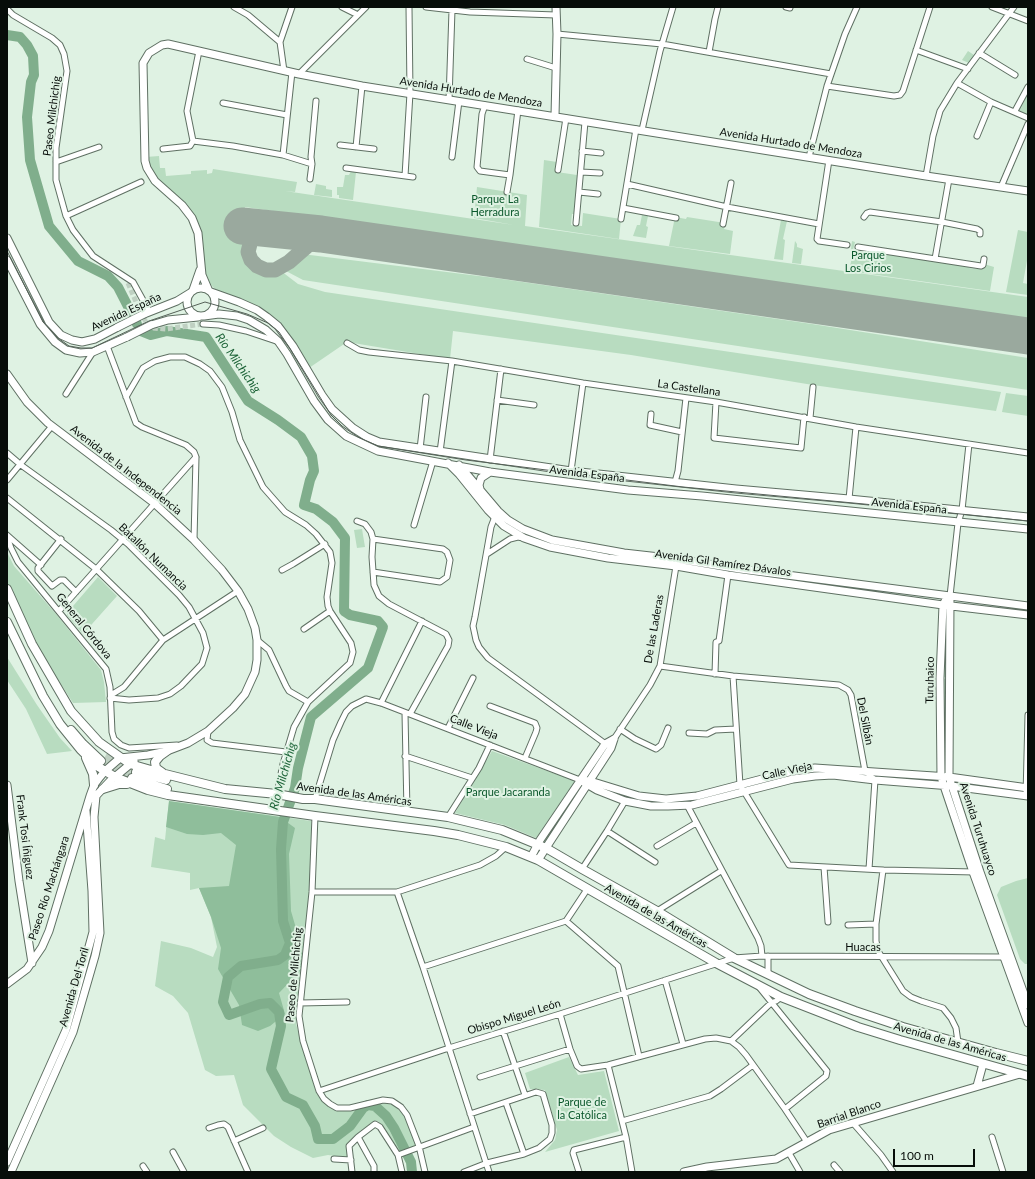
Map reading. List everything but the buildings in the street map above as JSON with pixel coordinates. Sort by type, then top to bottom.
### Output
[{"type":"main road","points":[[555,116],[557,34],[556,7]]},
{"type":"main road","name":"Avenida Hurtado de Mendoza","points":[[210,291],[202,279],[198,233],[192,218],[182,205],[155,181],[149,172],[145,161],[143,63],[149,53],[162,45],[168,44],[295,73],[362,86],[1028,191]]},
{"type":"main road","name":"Avenida España","points":[[7,238],[49,322],[61,335],[72,340],[82,342],[95,339],[147,313],[177,301],[192,291]]},
{"type":"main road","name":"Avenida España","points":[[7,260],[40,324],[55,342],[66,350],[80,353],[93,352],[151,325],[168,320],[202,316],[225,314],[242,318],[266,330],[278,341],[287,354],[320,410],[340,432],[362,445],[378,451],[490,472],[628,490],[675,493],[1028,529]]},
{"type":"main road","name":"Avenida Hurtado de Mendoza","points":[[192,291],[200,268]]},
{"type":"main road","points":[[202,288],[210,291],[215,298],[215,304],[210,313],[202,316],[193,314],[188,308],[187,300],[192,291],[202,288]]},
{"type":"main road","name":"Avenida España","points":[[210,291],[258,310],[278,326],[332,409],[353,428],[366,437],[379,442],[450,454],[571,471],[736,489],[1028,517]]},
{"type":"main road","name":"Avenida de la Independencia","points":[[7,374],[27,402],[52,426],[154,503],[194,540],[222,570],[238,591],[248,609],[255,628],[257,640],[257,660],[250,684],[245,694],[233,708],[208,731],[184,745],[167,751],[144,756],[120,758]]},
{"type":"main road","name":"Avenida Gil Ramírez Dávalos","points":[[450,454],[481,491],[509,530],[537,543],[566,550],[740,569],[1028,606]]},
{"type":"main road","name":"Avenida Gil Ramírez Dávalos","points":[[448,463],[496,513],[515,525],[534,535],[617,556]]},
{"type":"main road","points":[[481,491],[479,485],[481,478],[490,472]]},
{"type":"main road","name":"Avenida Gil Ramírez Dávalos","points":[[676,563],[728,575],[1028,615]]},
{"type":"main road","name":"Avenida de las Américas","points":[[7,589],[52,688],[75,724],[104,758],[83,744],[70,729],[54,706],[19,646]]},
{"type":"main road","name":"Turuhaico","points":[[941,776],[940,678],[946,605],[950,596]]},
{"type":"main road","name":"Avenida Turuhuayco","points":[[946,605],[949,678],[948,786]]},
{"type":"main road","name":"Avenida de las Américas","points":[[7,622],[43,696],[60,724],[81,750],[105,771],[115,777],[177,782],[259,796],[278,795]]},
{"type":"main road","name":"Avenida de las Américas","points":[[32,644],[76,717],[99,742],[130,764],[225,789],[303,799],[315,799],[448,817],[502,830],[546,848],[657,911],[734,958],[809,994],[903,1027],[1028,1061]]},
{"type":"main road","points":[[940,678],[949,678]]},
{"type":"main road","name":"De las Laderas","points":[[534,858],[538,844],[580,780],[614,739]]},
{"type":"main road","name":"De las Laderas","points":[[534,858],[546,848],[588,783],[608,746]]},
{"type":"main road","points":[[81,750],[89,762],[93,774],[94,785]]},
{"type":"main road","points":[[165,774],[158,770],[154,764],[158,758],[167,751]]},
{"type":"main road","name":"Avenida de la Independencia","points":[[130,764],[144,756]]},
{"type":"main road","name":"Paseo Río Machángara","points":[[7,984],[27,969],[42,947],[49,931],[94,785],[105,771],[120,758]]},
{"type":"main road","name":"Paseo Río Machángara","points":[[86,809],[96,796],[130,764]]},
{"type":"main road","name":"Calle Vieja","points":[[588,783],[626,793],[660,799],[697,796],[790,772],[815,768],[941,776],[1027,792]]},
{"type":"main road","name":"Calle Vieja","points":[[580,780],[625,801],[651,806],[687,805],[793,779],[833,775],[875,780],[1027,792]]},
{"type":"main road","name":"Avenida Turuhuayco","points":[[941,776],[948,786],[976,872],[1007,957],[1025,1000],[1028,1023]]},
{"type":"main road","points":[[103,789],[134,778]]},
{"type":"main road","name":"Avenida de las Américas","points":[[134,778],[148,790],[168,795],[298,814],[434,831],[458,835],[506,847],[534,858],[716,963],[781,997],[858,1027],[1024,1075]]},
{"type":"main road","name":"Frank Tosi Íñiguez","points":[[7,785],[19,881],[32,963]]},
{"type":"main road","name":"Avenida Del Toril","points":[[11,1172],[73,1032],[95,956],[100,933],[94,817],[96,796]]},
{"type":"main road","name":"Avenida Del Toril","points":[[7,1162],[66,1030],[90,943],[92,932],[92,891],[86,809]]},
{"type":"main road","points":[[1017,1059],[1028,1055]]},
{"type":"main road","points":[[977,1086],[983,1064]]},
{"type":"main road","name":"Barrial Blanco","points":[[684,1172],[707,1167],[776,1159],[829,1130],[977,1086],[1024,1075]]},
{"type":"street","points":[[234,7],[248,15],[280,42]]},
{"type":"street","points":[[284,70],[280,42],[292,7]]},
{"type":"street","points":[[342,7],[358,15]]},
{"type":"street","points":[[283,155],[287,115],[295,73],[366,7]]},
{"type":"street","points":[[405,176],[410,93],[408,7]]},
{"type":"street","points":[[426,7],[452,10],[495,10],[556,15]]},
{"type":"street","points":[[621,219],[639,130],[673,7]]},
{"type":"street","points":[[709,52],[718,7]]},
{"type":"street","points":[[809,157],[827,86],[845,34],[857,7]]},
{"type":"street","points":[[827,86],[894,96],[900,95],[903,91],[930,7]]},
{"type":"street","points":[[992,7],[1028,21]]},
{"type":"street","points":[[926,176],[936,123],[940,111],[957,83],[1014,7]]},
{"type":"street","name":"Paseo Milchichig","points":[[7,9],[13,15],[52,38],[60,45],[64,54],[67,71],[56,148],[56,180],[66,216],[73,230],[93,256],[133,282],[147,313]]},
{"type":"street","points":[[449,100],[452,10]]},
{"type":"street","points":[[557,34],[662,44],[831,74]]},
{"type":"street","points":[[916,50],[968,69]]},
{"type":"street","points":[[163,149],[190,146],[193,141],[187,111],[199,51]]},
{"type":"street","points":[[979,53],[1015,75]]},
{"type":"street","points":[[527,59],[556,68]]},
{"type":"street","points":[[957,83],[991,102],[1028,118]]},
{"type":"street","points":[[356,147],[362,86]]},
{"type":"street","points":[[1014,112],[1028,87]]},
{"type":"street","points":[[452,157],[459,101]]},
{"type":"street","points":[[310,179],[316,102]]},
{"type":"street","points":[[977,136],[991,102]]},
{"type":"street","points":[[223,103],[287,115]]},
{"type":"street","points":[[485,105],[482,114],[477,167],[480,170],[510,175]]},
{"type":"street","points":[[507,192],[518,110]]},
{"type":"street","points":[[558,170],[566,118]]},
{"type":"street","points":[[576,223],[585,122]]},
{"type":"street","points":[[1001,187],[1028,124]]},
{"type":"street","points":[[193,141],[233,146],[283,155],[312,164]]},
{"type":"street","points":[[340,145],[374,149]]},
{"type":"street","points":[[56,162],[99,147]]},
{"type":"street","points":[[582,151],[601,153]]},
{"type":"street","points":[[829,160],[818,240],[846,245]]},
{"type":"street","points":[[346,168],[413,177]]},
{"type":"street","points":[[581,172],[600,174]]},
{"type":"street","points":[[935,259],[949,179]]},
{"type":"street","points":[[66,216],[141,182]]},
{"type":"street","points":[[723,224],[731,183]]},
{"type":"street","points":[[627,184],[727,207],[819,224]]},
{"type":"street","points":[[579,192],[598,194]]},
{"type":"street","points":[[623,208],[676,218]]},
{"type":"street","points":[[864,217],[870,212],[942,222],[977,229],[980,231],[980,234]]},
{"type":"street","points":[[858,247],[981,266],[983,265],[984,259]]},
{"type":"street","points":[[125,276],[128,283]]},
{"type":"street","points":[[203,324],[240,329],[278,341]]},
{"type":"street","name":"La Castellana","points":[[347,343],[359,350],[369,352],[452,361],[583,383],[716,402],[807,417],[856,427],[1028,453]]},
{"type":"street","points":[[107,346],[136,423],[191,448],[196,456],[194,540]]},
{"type":"street","points":[[66,394],[93,352]]},
{"type":"street","points":[[126,397],[143,368],[155,361],[170,357],[185,357],[200,364],[210,371],[222,387],[232,412],[240,440],[263,487],[285,512],[306,525],[316,534],[330,552],[332,563],[327,597],[330,611],[351,643],[353,652],[352,657],[350,663],[308,702],[294,727],[286,752],[278,795]]},
{"type":"street","points":[[440,452],[452,361]]},
{"type":"street","points":[[490,460],[502,369]]},
{"type":"street","points":[[120,380],[124,385],[134,382]]},
{"type":"street","points":[[571,471],[583,383]]},
{"type":"street","points":[[716,402],[714,438],[801,448],[813,387]]},
{"type":"street","points":[[420,449],[426,397]]},
{"type":"street","points":[[675,482],[678,471],[686,398]]},
{"type":"street","points":[[497,400],[534,405]]},
{"type":"street","points":[[651,414],[650,425],[682,432]]},
{"type":"street","points":[[7,480],[52,426]]},
{"type":"street","points":[[849,499],[856,427]]},
{"type":"street","points":[[950,596],[958,523],[962,510],[969,444]]},
{"type":"street","name":"Batallón Numancia","points":[[7,453],[122,539],[174,590],[188,607],[206,639],[206,655],[202,664],[196,672],[170,694],[158,698],[129,700],[110,696]]},
{"type":"street","points":[[59,611],[196,456]]},
{"type":"street","points":[[414,525],[433,461]]},
{"type":"street","points":[[7,498],[96,569],[139,611],[163,640]]},
{"type":"street","points":[[496,513],[473,626],[479,648],[488,658],[608,746]]},
{"type":"street","points":[[357,521],[369,527],[373,539],[374,585],[379,596],[389,604],[446,634],[449,640],[448,646],[408,714],[405,756],[406,812]]},
{"type":"street","points":[[7,536],[40,564]]},
{"type":"street","name":"General Córdova","points":[[7,536],[18,562],[106,669],[108,675],[112,732],[114,739],[121,745],[129,748],[184,745]]},
{"type":"street","points":[[487,554],[510,539],[524,538]]},
{"type":"street","points":[[60,539],[40,564],[38,571],[52,586],[60,580],[64,580],[76,592]]},
{"type":"street","points":[[373,539],[443,549],[448,552],[450,560],[447,577],[440,582],[373,572]]},
{"type":"street","points":[[282,570],[325,544]]},
{"type":"street","name":"De las Laderas","points":[[614,739],[650,685],[660,666],[676,563]]},
{"type":"street","points":[[715,674],[716,642],[719,641],[728,575]]},
{"type":"street","points":[[110,696],[124,687],[163,640],[238,591]]},
{"type":"street","points":[[304,630],[330,611]]},
{"type":"street","points":[[315,799],[333,740],[346,712],[352,706],[366,699],[381,702],[422,622]]},
{"type":"street","points":[[257,640],[269,650],[289,691],[308,702]]},
{"type":"street","name":"Del Silbán","points":[[660,666],[715,674],[839,685],[844,687],[851,695],[865,771]]},
{"type":"street","points":[[733,676],[740,785],[789,865],[883,870],[976,872]]},
{"type":"street","points":[[448,728],[473,678]]},
{"type":"street","name":"Calle Vieja","points":[[381,702],[408,714],[448,728],[580,780]]},
{"type":"street","points":[[490,706],[535,723],[537,728],[536,732],[525,758]]},
{"type":"street","points":[[1027,792],[1028,715]]},
{"type":"street","points":[[620,729],[635,739],[656,749],[661,745],[668,728]]},
{"type":"street","points":[[689,734],[707,734],[715,730],[736,729]]},
{"type":"street","points":[[208,731],[207,740],[212,743],[286,752]]},
{"type":"street","points":[[448,817],[490,745]]},
{"type":"street","points":[[405,756],[472,778]]},
{"type":"street","points":[[865,771],[875,780],[870,869]]},
{"type":"street","points":[[582,869],[625,801]]},
{"type":"street","points":[[687,805],[758,938],[765,956],[768,974]]},
{"type":"street","name":"Paseo de Milchichig","points":[[315,816],[312,892],[299,1016],[300,1030],[319,1091],[324,1099],[337,1108],[350,1108],[383,1100],[392,1101],[401,1106],[407,1114],[426,1172]]},
{"type":"street","points":[[657,846],[696,823]]},
{"type":"street","points":[[607,831],[654,862]]},
{"type":"street","points":[[312,892],[397,892],[480,865],[496,856],[506,847]]},
{"type":"street","points":[[824,867],[828,922]]},
{"type":"street","points":[[883,870],[876,924],[876,941],[878,951],[903,991],[911,997],[943,1008],[953,1023],[958,1042]]},
{"type":"street","points":[[657,911],[721,871]]},
{"type":"street","points":[[423,967],[566,921],[588,888]]},
{"type":"street","points":[[397,892],[423,967],[489,1172]]},
{"type":"street","points":[[566,921],[617,964],[639,1056]]},
{"type":"street","points":[[848,925],[876,924]]},
{"type":"street","name":"Huacas","points":[[716,963],[734,958],[765,956],[1007,957]]},
{"type":"street","name":"Obispo Miguel León","points":[[319,1091],[503,1030],[560,1014],[716,963]]},
{"type":"street","points":[[665,980],[683,1044]]},
{"type":"street","points":[[756,984],[827,1071],[826,1076],[785,1109]]},
{"type":"street","points":[[731,1041],[771,1003],[781,997]]},
{"type":"street","points":[[300,1003],[347,1002]]},
{"type":"street","points":[[560,1014],[570,1049],[577,1066],[581,1069],[608,1065],[705,1039],[716,1038],[731,1041],[739,1047],[753,1065],[807,1142]]},
{"type":"street","points":[[503,1030],[526,1095]]},
{"type":"street","points":[[480,1076],[570,1049]]},
{"type":"street","points":[[608,1065],[626,1137],[632,1172]]},
{"type":"street","points":[[622,1121],[710,1096],[753,1065]]},
{"type":"street","points":[[464,1172],[487,1163],[524,1154],[539,1148],[550,1140],[552,1133],[552,1125],[542,1094],[536,1092],[470,1114]]},
{"type":"street","points":[[506,1103],[524,1154]]},
{"type":"street","points":[[853,1123],[881,1155],[893,1172]]},
{"type":"street","points":[[210,1128],[224,1124],[228,1127],[248,1172]]},
{"type":"street","points":[[352,1172],[349,1146],[373,1125],[377,1124],[380,1126],[399,1154],[402,1172]]},
{"type":"street","points":[[399,1154],[474,1127]]},
{"type":"street","points":[[234,1141],[263,1128]]},
{"type":"street","points":[[358,1137],[374,1166],[374,1172]]},
{"type":"street","points":[[579,1172],[573,1153],[574,1150],[626,1137]]},
{"type":"street","points":[[992,1137],[1002,1172]]},
{"type":"street","points":[[173,1152],[184,1172]]},
{"type":"street","points":[[789,1153],[800,1172]]},
{"type":"street","points":[[334,1159],[351,1160]]},
{"type":"street","points":[[834,1165],[840,1172]]},
{"type":"street","points":[[143,1166],[147,1172]]},
{"type":"street","points":[[700,1172],[707,1167]]},
{"type":"green space","points":[[968,51],[974,55],[969,63],[962,60]]},
{"type":"green space","points":[[1028,90],[1028,115],[1017,111]]},
{"type":"green space","name":"Parque La Herradura","points":[[159,156],[160,168],[165,168],[166,176],[191,174],[191,171],[207,170],[207,174],[212,173],[213,169],[297,182],[295,192],[285,191],[514,225],[474,218],[477,187],[527,195],[525,226],[1028,297],[1028,319],[245,207],[238,243],[243,244],[245,254],[252,263],[256,267],[265,271],[281,271],[298,284],[325,292],[1001,392],[996,411],[813,385],[631,355],[453,331],[450,359],[347,342],[309,368],[268,316],[252,304],[219,293],[207,281],[197,225],[153,175],[146,157]]},
{"type":"green space","points":[[544,160],[557,162],[557,172],[577,175],[575,214],[572,214],[571,225],[582,226],[583,213],[621,219],[619,239],[539,227]]},
{"type":"green space","points":[[351,171],[356,172],[353,200],[339,198],[339,195],[337,195],[337,187],[343,187],[345,175],[349,175]]},
{"type":"green space","points":[[316,184],[326,186],[326,189],[332,190],[332,197],[314,195]]},
{"type":"green space","points":[[642,215],[648,216],[646,238],[633,236],[637,225],[640,225]]},
{"type":"green space","points":[[675,217],[686,219],[687,217],[725,223],[724,229],[733,231],[730,254],[669,246]]},
{"type":"green space","points":[[781,220],[787,221],[783,239],[785,240],[783,260],[774,259]]},
{"type":"green space","points":[[1018,230],[1028,232],[1028,255],[1023,283],[1028,284],[1028,295],[1006,292]]},
{"type":"green space","points":[[795,241],[797,247],[803,249],[801,264],[792,263]]},
{"type":"green space","name":"Parque Los Cirios","points":[[852,241],[855,242],[853,250],[860,252],[862,249],[968,265],[969,268],[977,269],[984,264],[994,267],[990,291],[849,271],[852,257],[850,257]]},
{"type":"green space","points":[[302,254],[495,278],[812,324],[1028,358],[1028,390],[303,280],[285,269],[286,266]]},
{"type":"green space","points":[[1006,393],[1028,396],[1028,416],[1002,412]]},
{"type":"green space","points":[[362,529],[365,547],[357,548],[354,530]]},
{"type":"green space","points":[[7,552],[14,566],[56,614],[101,670],[106,702],[73,703],[34,642],[12,596],[7,582]]},
{"type":"green space","points":[[98,577],[117,596],[84,633],[82,633],[67,613]]},
{"type":"green space","points":[[943,602],[949,605],[948,677],[941,677]]},
{"type":"green space","points":[[7,657],[37,705],[60,738],[72,751],[47,754],[26,709],[7,680]]},
{"type":"green space","points":[[941,679],[948,679],[948,776],[942,776]]},
{"type":"green space","name":"Parque Jacaranda","points":[[492,751],[575,781],[536,838],[505,825],[455,813]]},
{"type":"green space","points":[[580,783],[584,786],[547,845],[542,842]]},
{"type":"green space","points":[[169,801],[311,821],[312,886],[303,946],[296,1024],[316,1092],[322,1101],[338,1110],[349,1111],[384,1102],[392,1104],[406,1116],[417,1147],[401,1153],[378,1121],[372,1122],[348,1146],[348,1158],[328,1155],[313,1158],[291,1147],[274,1136],[243,1105],[234,1075],[216,1076],[205,1070],[188,1013],[173,996],[155,986],[161,941],[191,948],[213,957],[217,947],[211,917],[199,888],[190,890],[190,873],[151,867],[155,837],[165,840]]},
{"type":"green space","points":[[169,801],[280,817],[295,828],[289,854],[291,911],[302,949],[301,970],[279,993],[285,1014],[270,1026],[258,1031],[242,1025],[239,1005],[218,969],[221,948],[211,917],[199,888],[229,886],[236,845],[221,833],[203,835],[187,834],[166,827]]},
{"type":"green space","points":[[1028,878],[1028,964],[1025,964],[1020,959],[997,895],[1001,887]]},
{"type":"green space","name":"Parque de la Católica","points":[[569,1057],[578,1075],[604,1071],[619,1131],[545,1152],[555,1140],[557,1130],[545,1090],[530,1089],[525,1073]]},
{"type":"waterway","name":"Río Milchichig","points":[[7,35],[20,37],[27,45],[33,56],[34,75],[31,82],[27,117],[30,160],[49,226],[78,261],[108,276],[118,287],[137,324]]},
{"type":"waterway","name":"Río Milchichig","points":[[141,331],[151,335],[167,331],[206,337],[248,401],[301,437],[312,456],[314,471],[310,480],[304,505],[316,509],[333,522],[345,538],[344,611],[350,615],[378,621],[383,627],[368,668],[311,717],[298,768],[295,788],[283,822],[281,849],[283,921],[290,943],[285,955],[278,960],[241,966],[228,977],[223,1002],[229,1015],[260,1004],[270,1003],[279,1012],[281,1026],[271,1069],[286,1097],[303,1105],[315,1126],[318,1139],[333,1139],[350,1126],[363,1108],[368,1105],[375,1106],[386,1116],[394,1128],[411,1162],[412,1172]]},
{"type":"taxiway","points":[[254,228],[248,252],[251,260],[257,266],[266,270],[275,270],[289,262],[321,234]]},
{"type":"runway","points":[[242,226],[321,234],[1028,336]]},
{"type":"tunnel","points":[[128,283],[139,309],[147,324],[152,328],[166,329],[203,324]]},
{"type":"tunnel","points":[[106,755],[136,772]]},
{"type":"tunnel","points":[[101,761],[132,778]]},
{"type":"tram line","points":[[7,251],[43,322],[58,338],[69,346],[92,348],[149,321],[205,302],[247,314],[268,323],[279,332],[331,415],[342,426],[358,437],[378,446],[466,460],[683,487],[1028,521]]}]
